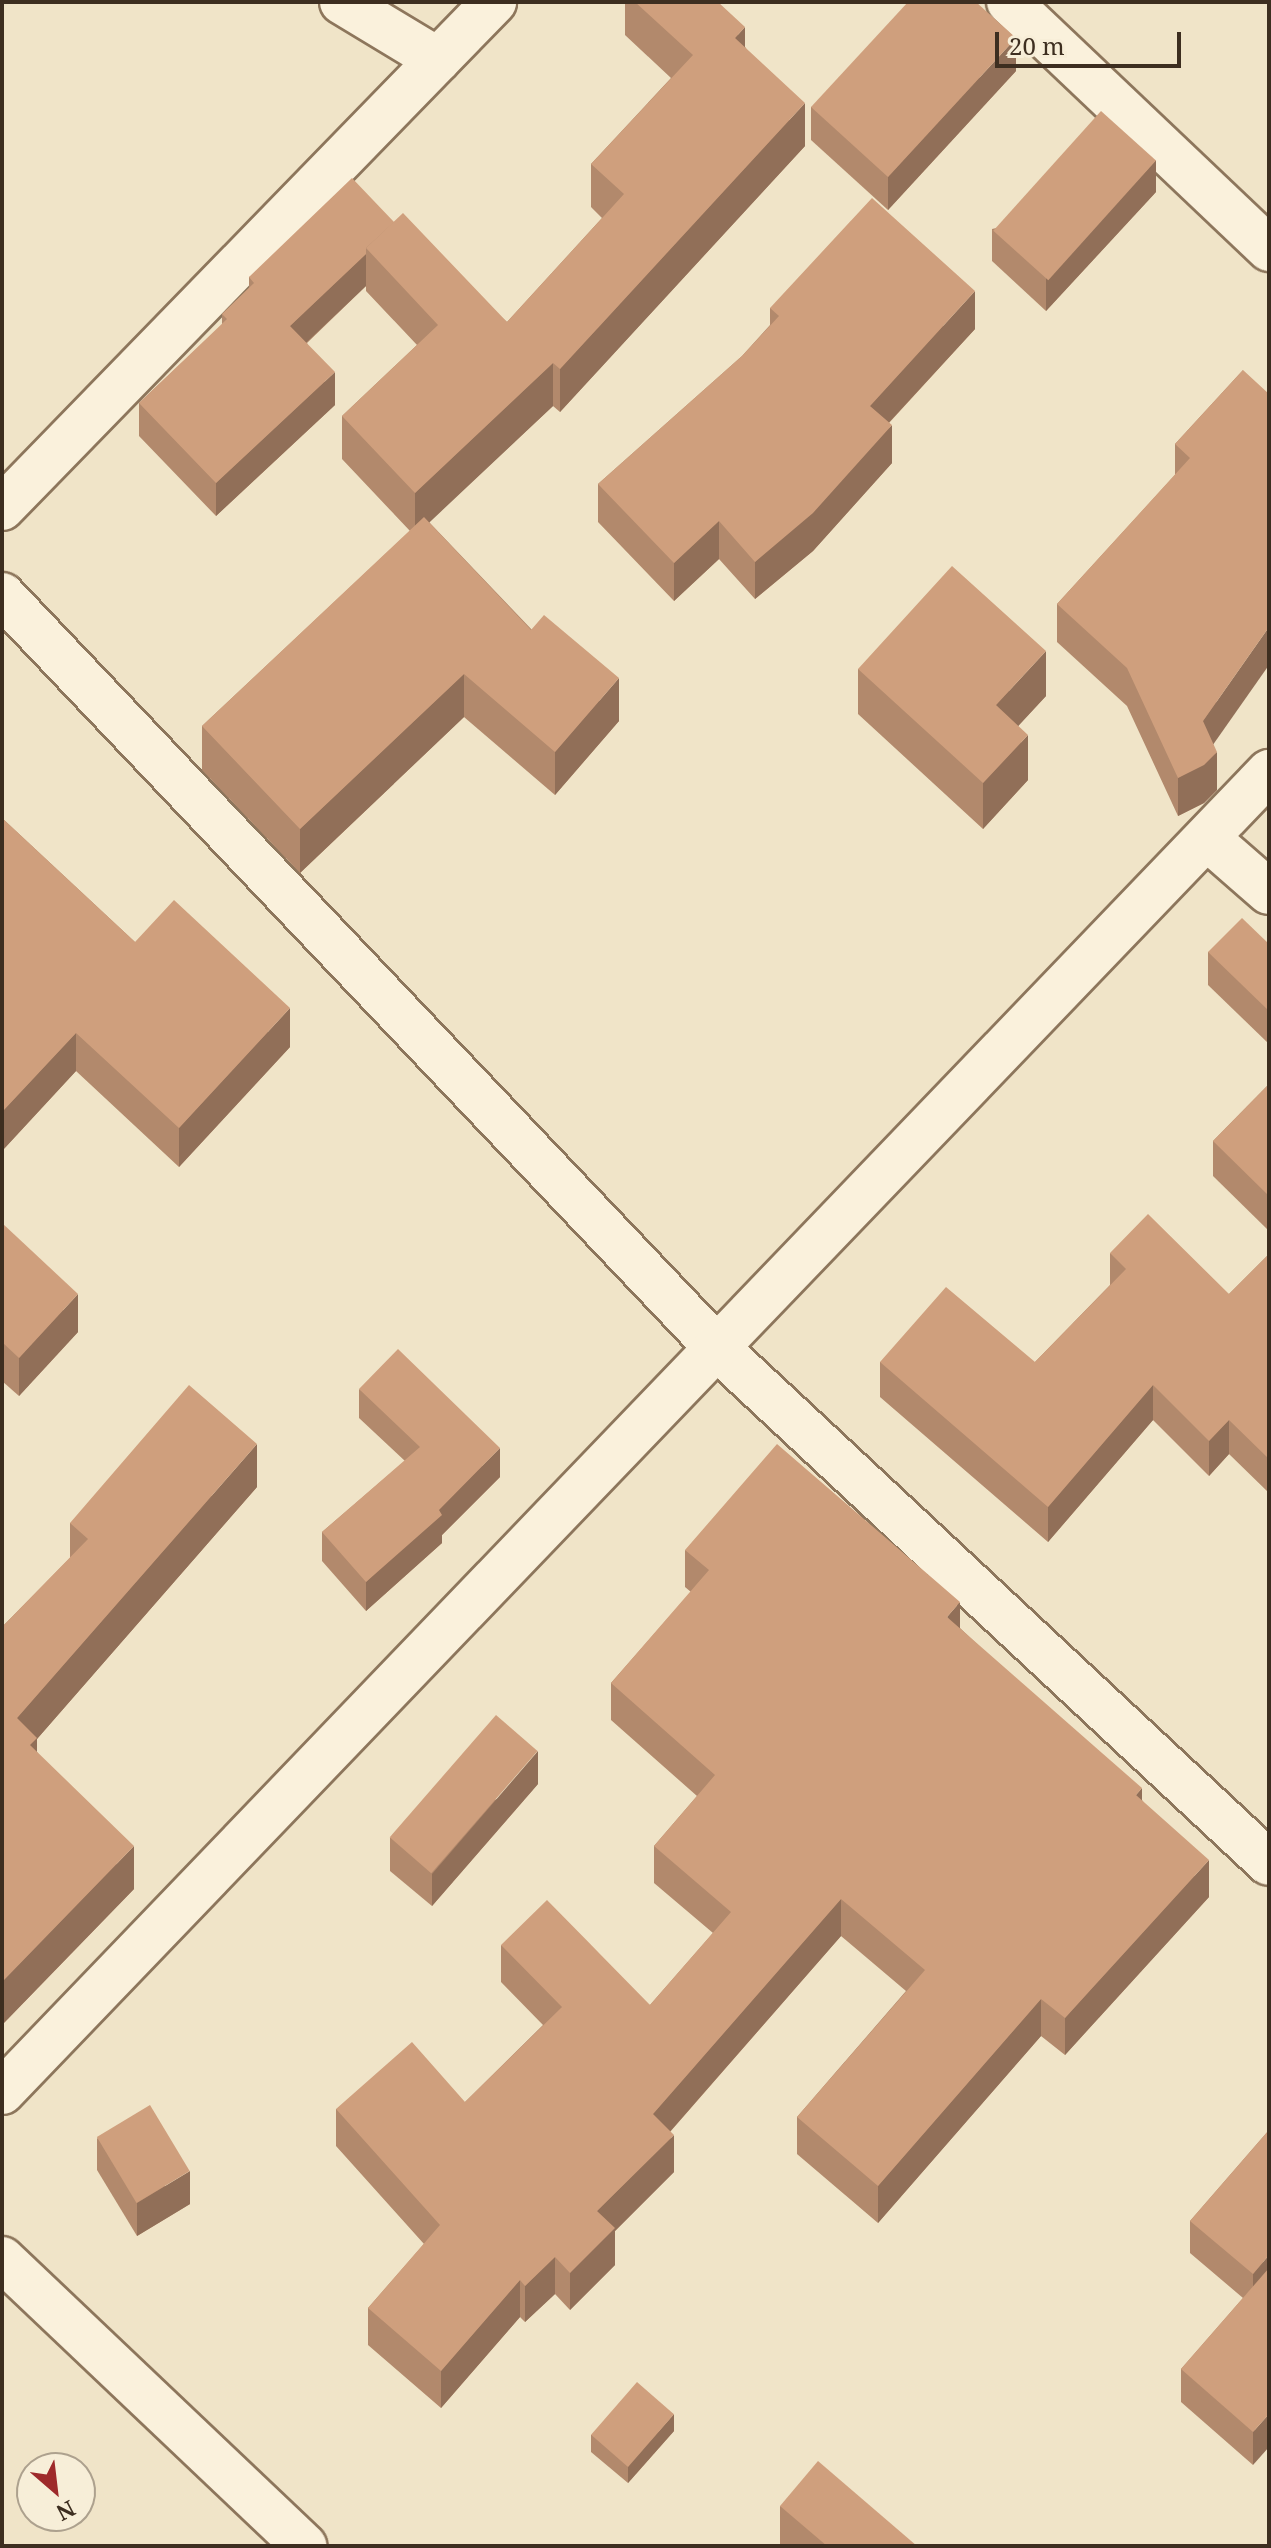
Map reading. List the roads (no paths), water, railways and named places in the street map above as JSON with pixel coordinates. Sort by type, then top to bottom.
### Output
[{"type":"street","points":[[342,2],[438,60]]},
{"type":"street","points":[[2,508],[494,2]]},
{"type":"street","points":[[1009,2],[1269,249]]},
{"type":"street","points":[[2,595],[716,1347],[1269,1863]]},
{"type":"street","points":[[2,2092],[1269,772]]},
{"type":"street","points":[[1207,838],[1269,892]]},
{"type":"street","points":[[2,2259],[304,2546]]}]
